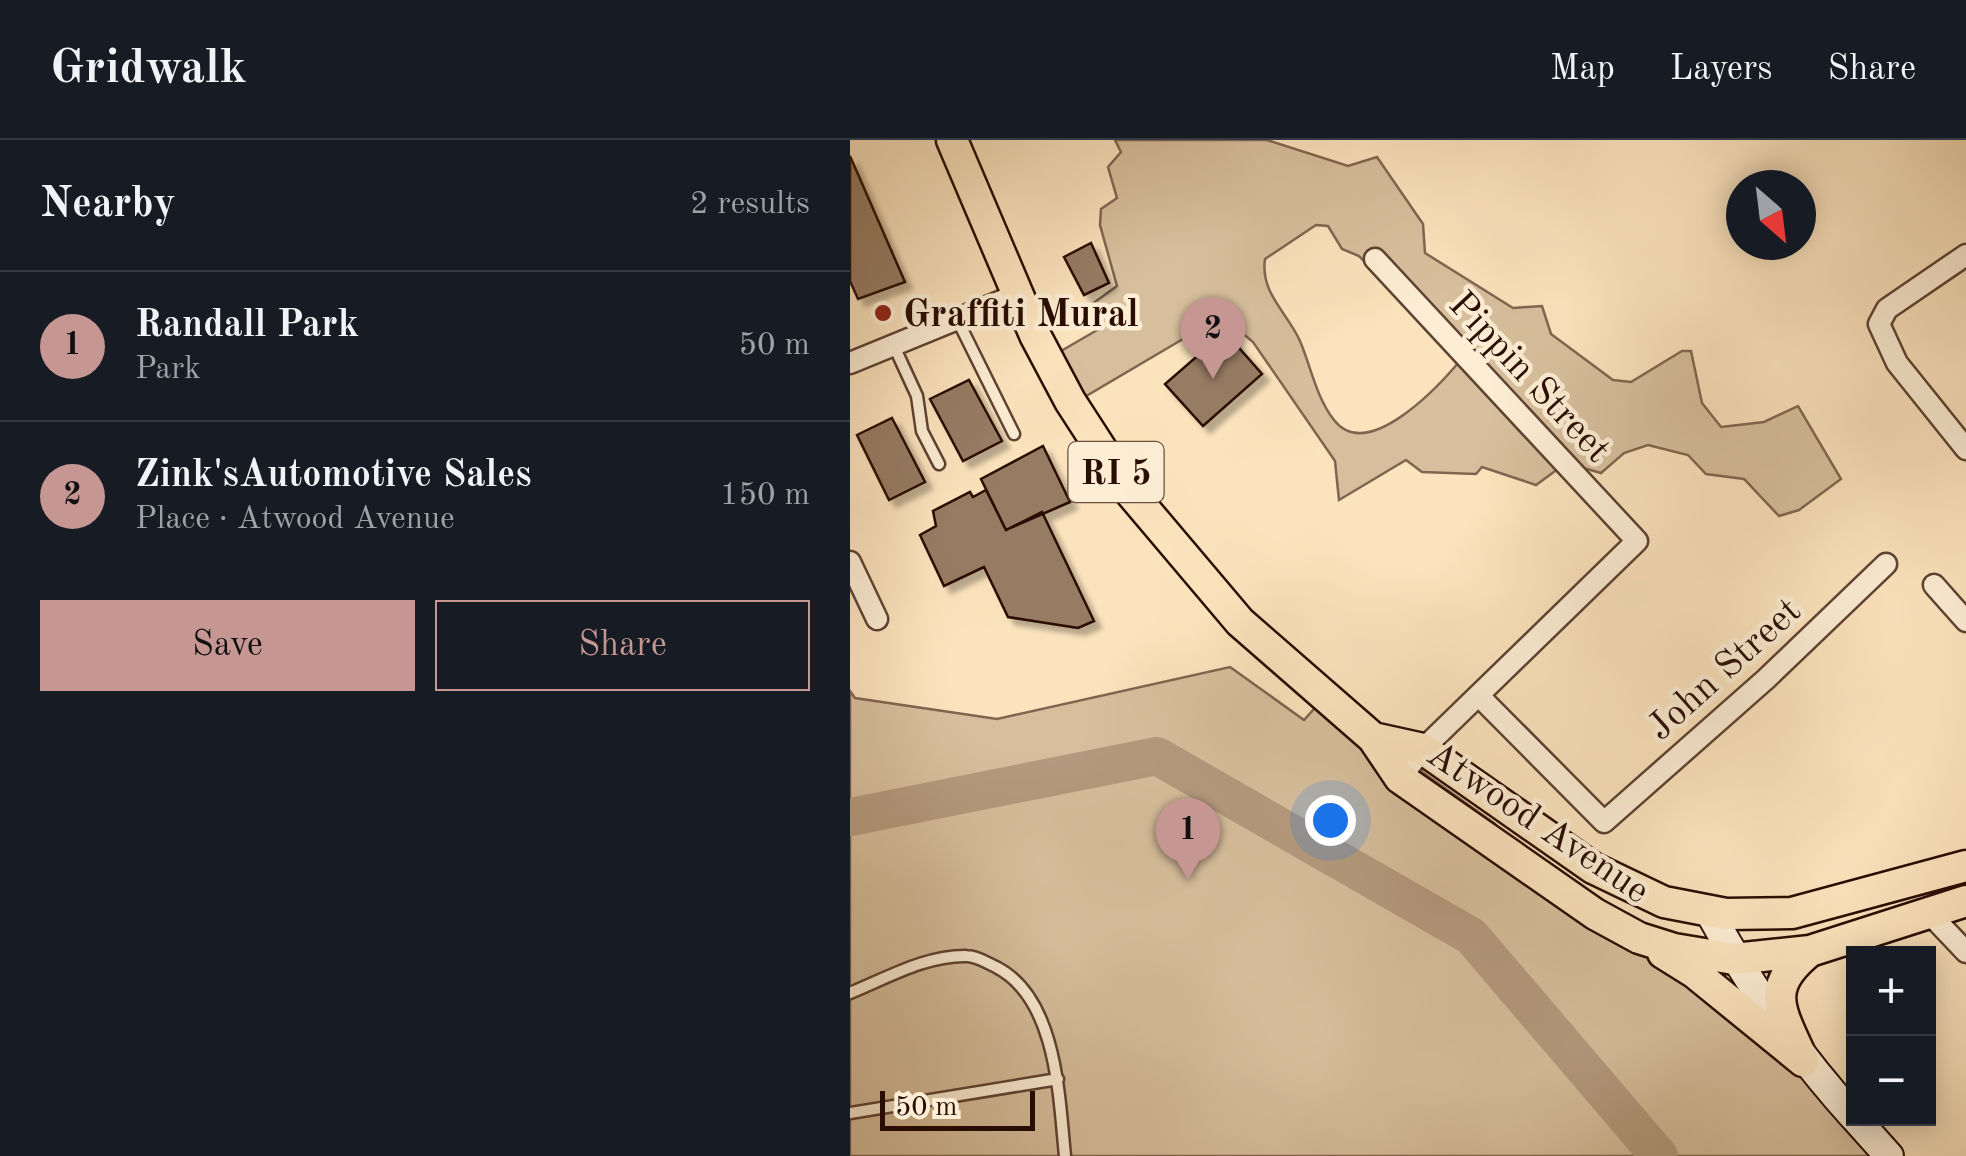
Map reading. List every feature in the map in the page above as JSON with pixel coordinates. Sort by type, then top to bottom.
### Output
[{"type":"main road","name":"Atwood Avenue","points":[[952,140],[1016,296],[1078,414],[1125,486],[1196,575],[1280,660],[1373,738],[1400,778],[1595,914],[1639,938],[1674,949],[1734,958],[1810,951],[1966,902]]},
{"type":"main road","name":"Atwood Avenue","points":[[1373,738],[1423,750],[1525,823],[1628,888],[1664,902],[1709,911],[1792,913],[1863,898],[1966,866]]},
{"type":"main road","points":[[1639,938],[1695,973],[1803,1061]]},
{"type":"main road","points":[[1803,1061],[1779,1001],[1782,981],[1810,951]]},
{"type":"street","points":[[1966,255],[1887,309],[1879,324],[1898,363],[1966,449]]},
{"type":"street","name":"Pippin Street","points":[[1375,259],[1636,540],[1480,696]]},
{"type":"street","points":[[850,363],[1016,296]]},
{"type":"street","points":[[850,562],[877,618]]},
{"type":"street","name":"John Street","points":[[1604,822],[1766,679],[1886,564]]},
{"type":"street","points":[[1934,585],[1966,621]]},
{"type":"street","points":[[1400,778],[1423,750],[1480,696]]},
{"type":"street","name":"Atwood Avenue","points":[[1480,696],[1604,822]]},
{"type":"street","points":[[1709,911],[1734,958],[1803,1061],[1846,1109]]},
{"type":"street","points":[[1929,912],[1966,952]]},
{"type":"street","points":[[1861,1126],[1889,1156]]},
{"type":"lane","points":[[958,319],[1014,434]]},
{"type":"lane","points":[[894,345],[917,396],[922,431],[940,464]]},
{"type":"lane","points":[[850,993],[931,959],[972,955],[1008,973],[1044,1022],[1058,1078],[1065,1156]]},
{"type":"lane","points":[[850,1113],[1058,1078]]},
{"type":"shaded area","points":[[1115,140],[1267,140],[1348,166],[1377,157],[1423,224],[1425,253],[1513,308],[1542,306],[1551,334],[1613,380],[1631,382],[1682,351],[1691,351],[1702,403],[1721,427],[1764,422],[1798,406],[1841,479],[1799,510],[1779,516],[1744,479],[1706,474],[1688,455],[1648,445],[1624,453],[1601,473],[1566,463],[1536,485],[1482,467],[1476,474],[1422,472],[1406,460],[1339,500],[1335,461],[1253,342],[1222,316],[1076,402],[1049,358],[1099,329],[1092,304],[1117,286],[1100,225],[1101,209],[1117,198],[1108,167],[1121,152]],"holes":[[[1316,225],[1328,226],[1342,249],[1359,256],[1458,355],[1459,362],[1418,403],[1401,417],[1364,433],[1348,431],[1328,411],[1300,341],[1270,292],[1265,271],[1265,259]]]},
{"type":"shaded area","points":[[1230,667],[1304,720],[1322,700],[1495,824],[1506,839],[1749,1018],[1846,1116],[1846,1126],[1855,1126],[1885,1156],[850,1156],[850,691],[855,698],[997,719]]},
{"type":"building","points":[[850,156],[905,282],[858,299],[850,281]]},
{"type":"building","points":[[1091,243],[1109,283],[1084,295],[1064,257]]},
{"type":"building","points":[[1225,332],[1262,374],[1203,426],[1165,384]]},
{"type":"building","points":[[969,380],[1002,441],[963,461],[930,399]]},
{"type":"building","points":[[892,418],[925,482],[889,500],[857,435]]},
{"type":"building","points":[[1043,446],[1070,502],[1006,530],[981,479]]},
{"type":"building","points":[[986,490],[1006,530],[1042,512],[1094,621],[1078,628],[1008,617],[984,567],[944,586],[920,535],[936,526],[933,511],[970,492],[973,497]]},
{"type":"waterway","points":[[850,817],[1157,756],[1471,936],[1659,1156]]},
{"type":"place","name":"Graffiti Mural","points":[[883,313]]},
{"type":"place","name":"Zink'sAutomotive Sales","points":[[1213,379]]},
{"type":"place","name":"Randall Park","points":[[1188,880]]}]
